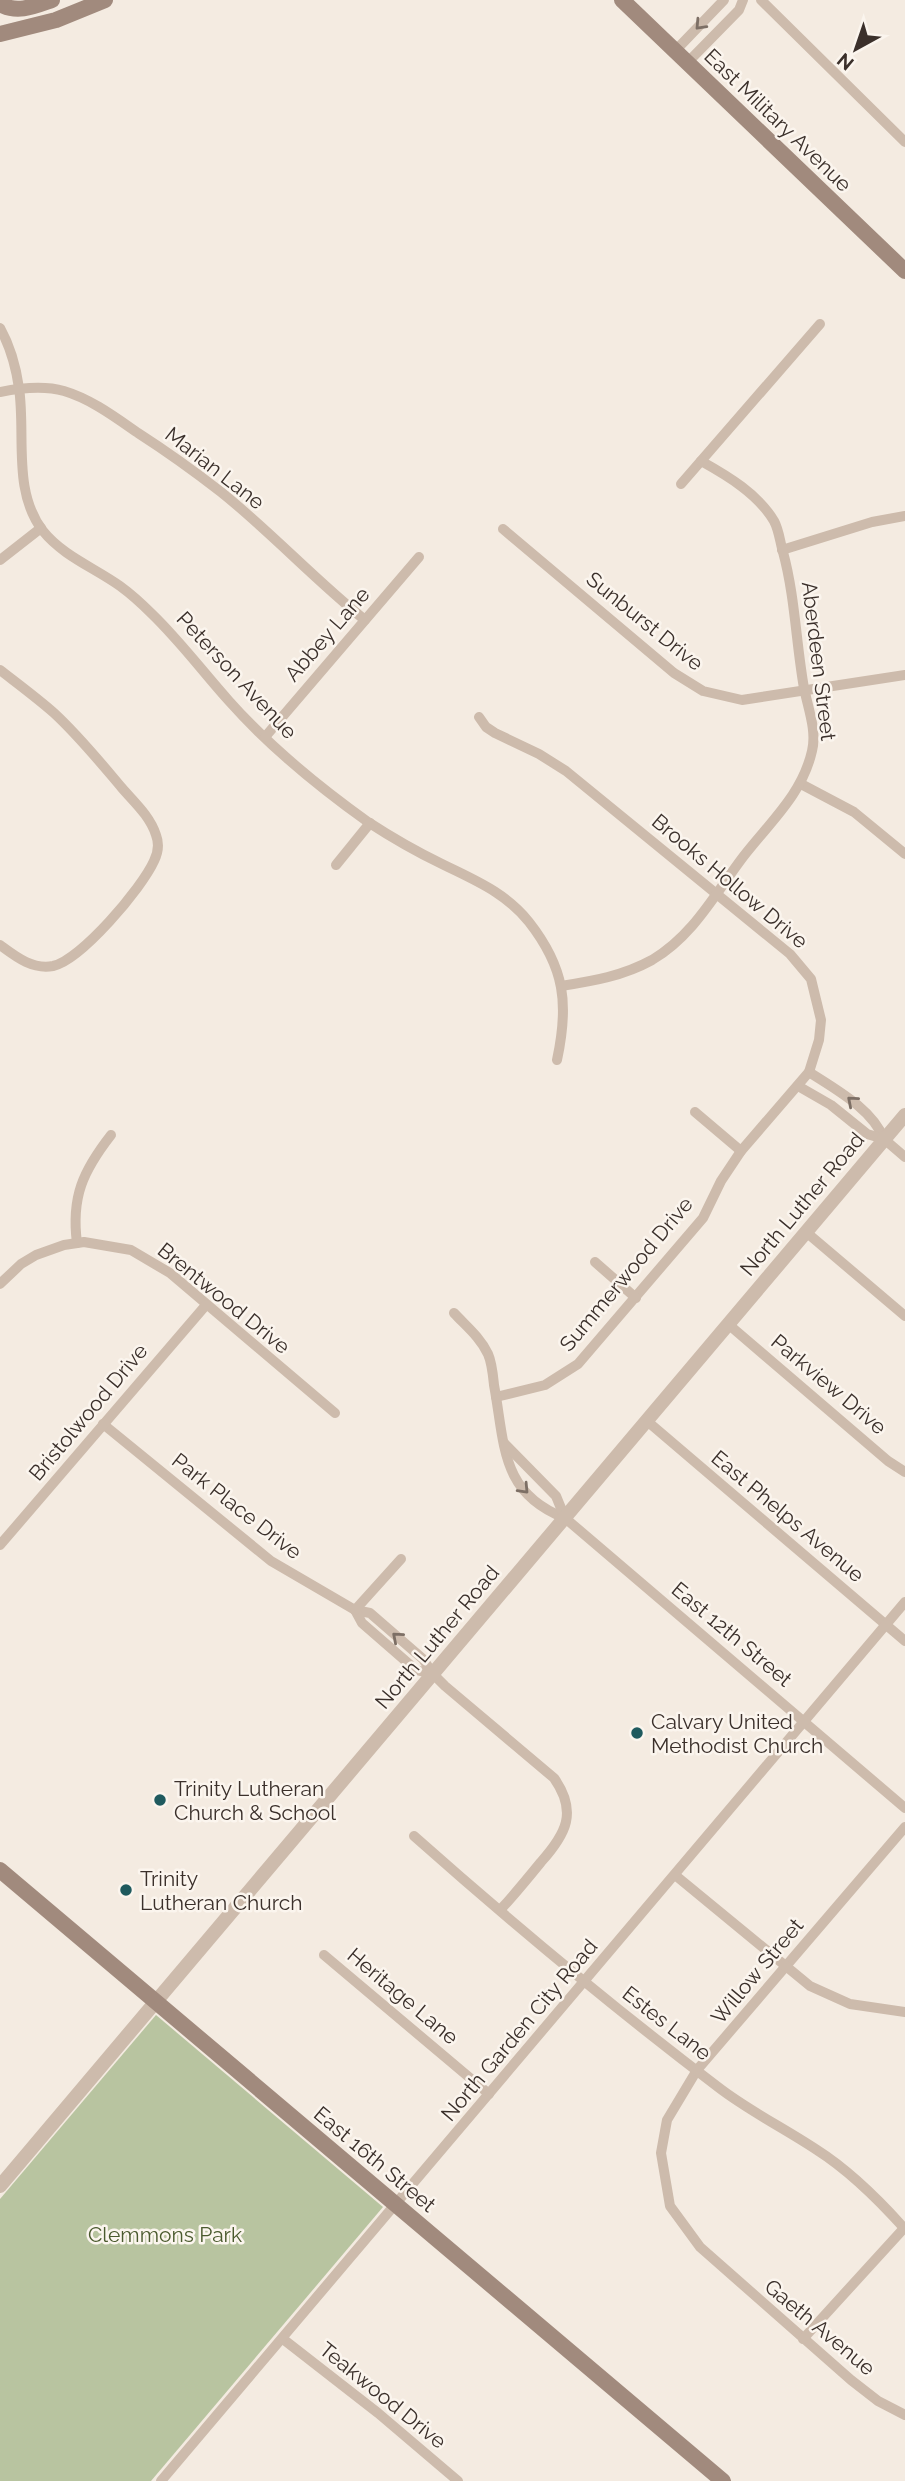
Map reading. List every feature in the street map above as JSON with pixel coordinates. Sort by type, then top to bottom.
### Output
[{"type":"main road","points":[[0,4],[19,9],[51,0]]},
{"type":"main road","points":[[0,34],[56,20],[105,0]]},
{"type":"main road","name":"East Military Avenue","points":[[622,0],[905,271]]},
{"type":"main road","name":"East 16th Street","points":[[0,1870],[723,2481]]},
{"type":"street","points":[[676,50],[724,0]]},
{"type":"street","points":[[688,62],[739,10],[743,0]]},
{"type":"street","points":[[761,0],[905,142]]},
{"type":"street","points":[[681,484],[820,324]]},
{"type":"street","name":"Peterson Avenue","points":[[0,328],[13,360],[19,388],[24,485],[30,508],[41,528],[52,542],[121,587],[151,612],[180,642],[231,704],[319,784],[370,823],[440,864],[480,881],[506,898],[527,920],[557,967],[565,1006],[557,1060]]},
{"type":"street","name":"Marian Lane","points":[[0,392],[19,388],[62,390],[83,398],[153,442],[222,493],[321,584],[365,620]]},
{"type":"street","name":"Aberdeen Street","points":[[561,986],[612,978],[653,959],[676,943],[698,920],[743,857],[792,797],[801,783],[813,748],[789,572],[776,525],[765,507],[728,477],[701,461]]},
{"type":"street","points":[[782,550],[872,522],[905,516]]},
{"type":"street","points":[[0,560],[41,528]]},
{"type":"street","name":"Sunburst Drive","points":[[503,529],[674,673],[703,691],[742,700],[905,675]]},
{"type":"street","name":"Abbey Lane","points":[[265,737],[419,557]]},
{"type":"street","points":[[0,670],[52,712],[82,741],[147,817],[158,846],[155,860],[109,921],[77,954],[65,962],[51,967],[34,966],[0,945]]},
{"type":"street","name":"Brooks Hollow Drive","points":[[480,717],[486,727],[495,733],[539,754],[566,771],[790,954],[811,979],[821,1020],[819,1041],[809,1072]]},
{"type":"street","points":[[801,783],[854,812],[905,854]]},
{"type":"street","points":[[336,865],[370,823]]},
{"type":"street","points":[[809,1072],[842,1093],[878,1124],[884,1139]]},
{"type":"street","name":"Summerwood Drive","points":[[496,1397],[545,1385],[578,1364],[703,1218],[721,1181],[741,1151],[809,1072]]},
{"type":"street","points":[[798,1086],[831,1105],[867,1134],[884,1139],[905,1157]]},
{"type":"street","points":[[695,1112],[741,1151]]},
{"type":"street","name":"North Luther Road","points":[[0,2186],[905,1115]]},
{"type":"street","points":[[0,1284],[36,1255],[76,1243],[75,1215],[82,1178],[91,1160],[111,1135]]},
{"type":"street","points":[[806,1232],[905,1316]]},
{"type":"street","name":"Brentwood Drive","points":[[76,1243],[131,1250],[170,1273],[335,1413]]},
{"type":"street","points":[[595,1262],[636,1298]]},
{"type":"street","name":"Bristolwood Drive","points":[[0,1545],[206,1305]]},
{"type":"street","name":"East 12th Street","points":[[453,1313],[480,1339],[489,1356],[508,1466],[526,1492],[548,1511],[565,1518],[905,1808]]},
{"type":"street","name":"Parkview Drive","points":[[728,1324],[888,1461],[905,1472]]},
{"type":"street","name":"East Phelps Avenue","points":[[646,1421],[905,1641]]},
{"type":"street","name":"Park Place Drive","points":[[103,1424],[271,1561],[355,1610],[362,1623],[416,1670],[433,1674],[554,1778],[564,1793],[568,1812],[563,1832],[552,1850],[501,1909]]},
{"type":"street","name":"East 12th Street","points":[[505,1443],[556,1496],[565,1518]]},
{"type":"street","points":[[355,1610],[401,1559]]},
{"type":"street","name":"North Garden City Road","points":[[161,2481],[905,1602]]},
{"type":"street","name":"Willow Street","points":[[715,2261],[700,2247],[670,2206],[661,2165],[667,2120],[697,2070],[905,1828]]},
{"type":"street","name":"Estes Lane","points":[[414,1836],[585,1982],[697,2070],[750,2110],[819,2151],[855,2179],[904,2228]]},
{"type":"street","points":[[675,1875],[810,1986],[850,2004],[905,2012]]},
{"type":"street","name":"Heritage Lane","points":[[324,1955],[489,2094]]},
{"type":"street","points":[[803,2339],[904,2228]]},
{"type":"street","name":"Gaeth Avenue","points":[[715,2261],[878,2401],[905,2415]]},
{"type":"street","name":"Teakwood Drive","points":[[283,2339],[378,2413],[458,2481]]},
{"type":"green space","name":"Clemmons Park","points":[[156,2015],[383,2207],[151,2481],[0,2481],[0,2199]]},
{"type":"place","name":"Calvary United Methodist Church","points":[[637,1733]]},
{"type":"place","name":"Trinity Lutheran Church & School","points":[[160,1800]]},
{"type":"place","name":"Trinity Lutheran Church","points":[[126,1890]]}]
